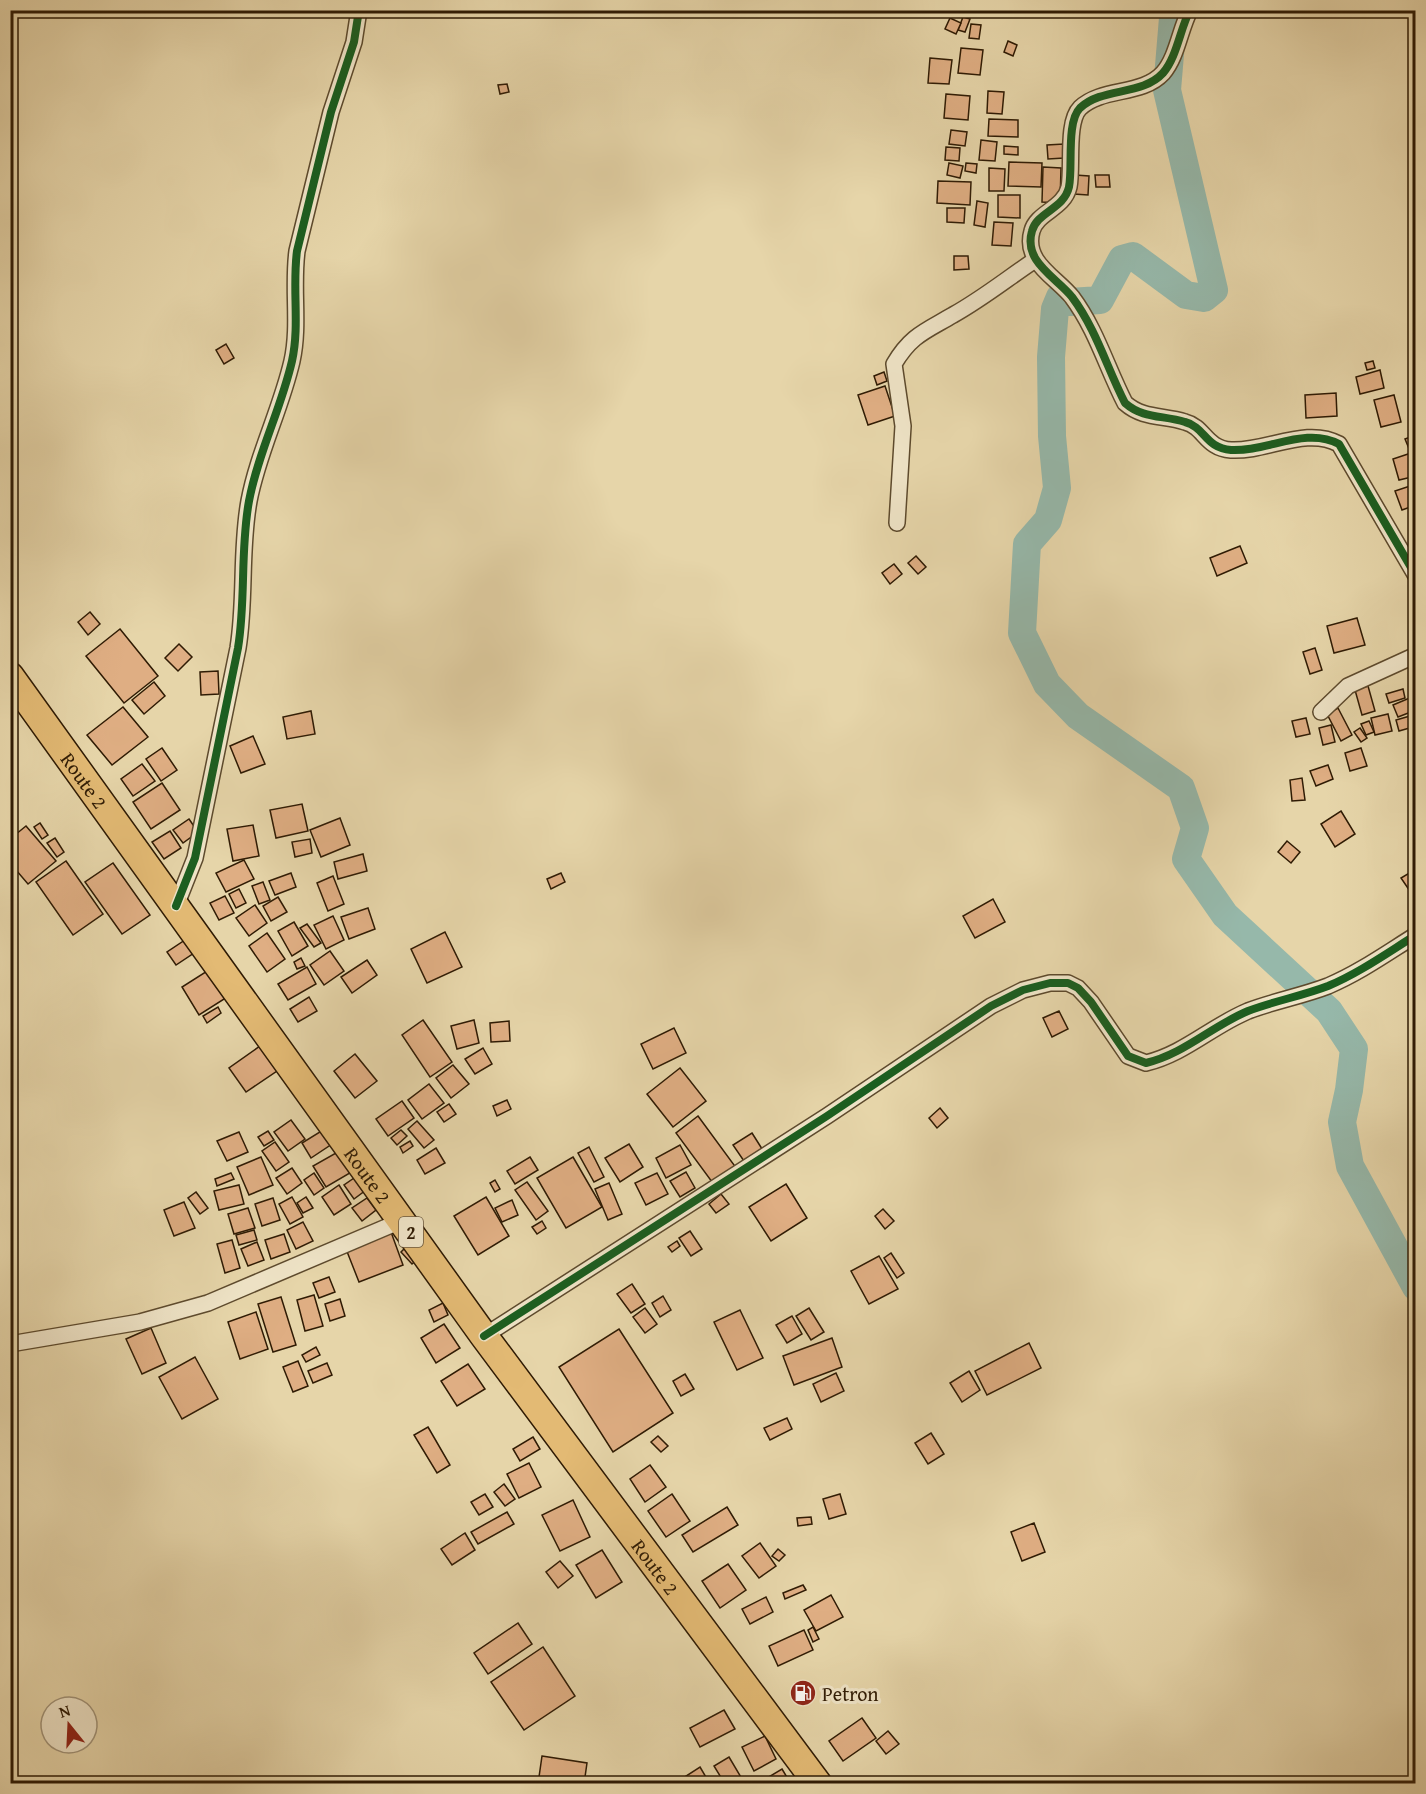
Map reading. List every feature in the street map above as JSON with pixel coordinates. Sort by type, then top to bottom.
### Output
[{"type":"highway","name":"Route 2","points":[[10,676],[403,1220],[484,1336],[818,1784]]},
{"type":"street","points":[[176,906],[195,858],[238,648],[243,617],[245,536],[251,493],[292,360],[296,337],[294,275],[297,251],[331,112],[354,42],[359,10]]},
{"type":"street","points":[[1190,10],[1169,63],[1158,78],[1089,101],[1077,111],[1073,123],[1068,188],[1060,204],[1036,222],[1032,230],[1030,240],[1035,260],[1072,298],[1097,341],[1125,403],[1132,409],[1154,417],[1192,424],[1207,441],[1220,449],[1259,447],[1318,436],[1339,444],[1416,576]]},
{"type":"street","points":[[897,523],[903,426],[894,364],[904,346],[918,334],[953,315],[1035,260]]},
{"type":"street","points":[[1321,712],[1348,686],[1416,655]]},
{"type":"street","points":[[484,1336],[827,1116],[991,1006],[1023,990],[1050,983],[1068,983],[1078,988],[1091,1002],[1128,1056],[1146,1063],[1179,1052],[1224,1023],[1250,1011],[1327,986],[1352,974],[1416,935]]},
{"type":"street","points":[[10,1344],[140,1322],[208,1303],[403,1220]]},
{"type":"building","points":[[963,17],[970,19],[965,32],[958,30]]},
{"type":"building","points":[[950,18],[961,23],[956,34],[945,29]]},
{"type":"building","points":[[971,24],[981,25],[979,39],[969,38]]},
{"type":"building","points":[[1008,41],[1017,45],[1013,56],[1004,52]]},
{"type":"building","points":[[961,48],[983,50],[980,75],[958,73]]},
{"type":"building","points":[[930,58],[952,60],[949,84],[928,83]]},
{"type":"building","points":[[507,84],[509,92],[500,94],[498,85]]},
{"type":"building","points":[[988,91],[1004,92],[1002,114],[987,113]]},
{"type":"building","points":[[946,94],[970,96],[968,120],[944,118]]},
{"type":"building","points":[[989,119],[1018,120],[1018,137],[988,136]]},
{"type":"building","points":[[951,130],[967,132],[965,146],[949,144]]},
{"type":"building","points":[[981,140],[997,142],[995,161],[979,160]]},
{"type":"building","points":[[1064,144],[1064,158],[1048,159],[1047,145]]},
{"type":"building","points":[[1004,146],[1018,147],[1018,155],[1004,154]]},
{"type":"building","points":[[946,147],[960,148],[959,161],[945,160]]},
{"type":"building","points":[[1009,162],[1042,163],[1041,187],[1008,186]]},
{"type":"building","points":[[949,163],[963,166],[960,178],[947,175]]},
{"type":"building","points":[[966,163],[977,164],[976,173],[965,171]]},
{"type":"building","points":[[1043,167],[1061,168],[1060,203],[1042,202]]},
{"type":"building","points":[[989,168],[1005,169],[1004,191],[989,191]]},
{"type":"building","points":[[1075,175],[1089,176],[1088,195],[1074,194]]},
{"type":"building","points":[[1095,175],[1109,175],[1110,187],[1096,187]]},
{"type":"building","points":[[938,181],[971,182],[970,205],[937,203]]},
{"type":"building","points":[[998,195],[1020,195],[1020,218],[998,217]]},
{"type":"building","points":[[977,201],[988,203],[985,227],[974,225]]},
{"type":"building","points":[[947,208],[965,208],[964,223],[947,222]]},
{"type":"building","points":[[994,222],[1013,223],[1011,246],[992,245]]},
{"type":"building","points":[[954,256],[968,256],[969,269],[954,270]]},
{"type":"building","points":[[226,344],[234,358],[224,364],[216,350]]},
{"type":"building","points":[[1373,361],[1375,368],[1367,370],[1365,363]]},
{"type":"building","points":[[1380,370],[1384,388],[1360,394],[1356,377]]},
{"type":"building","points":[[884,372],[887,381],[877,385],[874,376]]},
{"type":"building","points":[[885,386],[895,416],[868,425],[858,395]]},
{"type":"building","points":[[1336,393],[1337,416],[1306,418],[1305,395]]},
{"type":"building","points":[[1394,395],[1401,422],[1381,427],[1374,400]]},
{"type":"building","points":[[1416,435],[1416,449],[1410,451],[1405,439]]},
{"type":"building","points":[[1411,453],[1416,476],[1399,480],[1393,459]]},
{"type":"building","points":[[1416,484],[1416,505],[1402,510],[1395,491]]},
{"type":"building","points":[[1240,546],[1247,563],[1217,576],[1210,558]]},
{"type":"building","points":[[916,556],[926,567],[918,574],[908,563]]},
{"type":"building","points":[[894,564],[902,574],[890,584],[882,573]]},
{"type":"building","points":[[90,612],[100,624],[88,635],[78,622]]},
{"type":"building","points":[[1357,618],[1365,645],[1334,653],[1327,626]]},
{"type":"building","points":[[120,629],[158,676],[124,703],[86,656]]},
{"type":"building","points":[[179,644],[192,657],[178,671],[165,658]]},
{"type":"building","points":[[1315,648],[1322,670],[1310,674],[1303,652]]},
{"type":"building","points":[[218,671],[219,694],[201,695],[200,672]]},
{"type":"building","points":[[154,682],[165,696],[144,714],[132,700]]},
{"type":"building","points":[[1368,686],[1375,711],[1362,715],[1355,690]]},
{"type":"building","points":[[1403,689],[1405,698],[1389,703],[1386,694]]},
{"type":"building","points":[[1412,697],[1416,710],[1398,717],[1393,705]]},
{"type":"building","points":[[123,707],[148,737],[112,765],[87,735]]},
{"type":"building","points":[[1338,708],[1352,735],[1341,741],[1327,714]]},
{"type":"building","points":[[311,711],[315,734],[287,739],[283,717]]},
{"type":"building","points":[[1388,714],[1392,731],[1375,735],[1371,718]]},
{"type":"building","points":[[1410,716],[1413,727],[1399,731],[1396,720]]},
{"type":"building","points":[[1306,718],[1310,734],[1296,737],[1292,721]]},
{"type":"building","points":[[1369,721],[1374,732],[1366,735],[1361,724]]},
{"type":"building","points":[[1331,725],[1335,742],[1323,745],[1319,728]]},
{"type":"building","points":[[1360,728],[1367,738],[1361,742],[1354,732]]},
{"type":"building","points":[[253,736],[265,764],[241,773],[230,746]]},
{"type":"building","points":[[162,748],[177,770],[161,781],[146,759]]},
{"type":"building","points":[[1361,748],[1367,766],[1350,771],[1345,753]]},
{"type":"building","points":[[142,764],[155,781],[133,796],[121,779]]},
{"type":"building","points":[[1328,765],[1333,779],[1316,786],[1310,771]]},
{"type":"building","points":[[1302,778],[1305,800],[1292,801],[1290,780]]},
{"type":"building","points":[[162,783],[180,810],[151,829],[133,802]]},
{"type":"building","points":[[302,804],[308,831],[276,838],[270,810]]},
{"type":"building","points":[[1341,811],[1355,834],[1335,847],[1321,824]]},
{"type":"building","points":[[340,818],[350,845],[321,857],[310,830]]},
{"type":"building","points":[[189,819],[198,832],[183,843],[173,830]]},
{"type":"building","points":[[40,823],[48,835],[42,839],[34,827]]},
{"type":"building","points":[[253,825],[259,856],[233,861],[227,829]]},
{"type":"building","points":[[26,826],[56,861],[28,884],[10,863],[10,839]]},
{"type":"building","points":[[170,831],[181,848],[164,859],[152,842]]},
{"type":"building","points":[[55,838],[64,852],[57,857],[47,843]]},
{"type":"building","points":[[310,839],[312,853],[295,857],[292,842]]},
{"type":"building","points":[[1287,841],[1300,852],[1291,863],[1278,852]]},
{"type":"building","points":[[363,854],[367,871],[338,879],[334,862]]},
{"type":"building","points":[[244,860],[254,879],[226,892],[216,873]]},
{"type":"building","points":[[66,861],[103,914],[73,935],[36,882]]},
{"type":"building","points":[[113,863],[150,915],[122,934],[85,882]]},
{"type":"building","points":[[1416,869],[1416,900],[1401,878]]},
{"type":"building","points":[[291,873],[296,887],[275,895],[269,881]]},
{"type":"building","points":[[561,873],[565,882],[551,889],[547,879]]},
{"type":"building","points":[[333,876],[344,904],[328,911],[317,883]]},
{"type":"building","points":[[263,882],[270,900],[259,904],[252,886]]},
{"type":"building","points":[[239,889],[246,903],[236,908],[229,894]]},
{"type":"building","points":[[225,896],[234,913],[219,920],[210,903]]},
{"type":"building","points":[[278,897],[287,912],[271,921],[263,906]]},
{"type":"building","points":[[993,899],[1005,922],[975,938],[963,916]]},
{"type":"building","points":[[255,905],[267,923],[249,936],[236,918]]},
{"type":"building","points":[[368,908],[375,929],[349,939],[341,917]]},
{"type":"building","points":[[333,916],[344,940],[326,949],[314,925]]},
{"type":"building","points":[[294,922],[308,946],[292,956],[278,931]]},
{"type":"building","points":[[307,924],[321,943],[314,947],[300,928]]},
{"type":"building","points":[[445,932],[462,967],[427,983],[411,949]]},
{"type":"building","points":[[267,933],[285,959],[267,972],[249,946]]},
{"type":"building","points":[[191,936],[200,949],[176,965],[167,952]]},
{"type":"building","points":[[330,951],[344,971],[324,985],[310,965]]},
{"type":"building","points":[[301,958],[305,966],[297,969],[294,962]]},
{"type":"building","points":[[367,960],[377,975],[352,993],[341,977]]},
{"type":"building","points":[[215,966],[232,994],[199,1015],[182,987]]},
{"type":"building","points":[[307,967],[316,984],[288,1000],[278,984]]},
{"type":"building","points":[[309,997],[317,1011],[298,1022],[290,1009]]},
{"type":"building","points":[[218,1007],[221,1013],[207,1023],[203,1016]]},
{"type":"building","points":[[1059,1011],[1068,1029],[1052,1037],[1043,1018]]},
{"type":"building","points":[[423,1020],[452,1062],[430,1077],[402,1035]]},
{"type":"building","points":[[474,1020],[479,1043],[457,1049],[451,1026]]},
{"type":"building","points":[[509,1021],[510,1041],[491,1042],[490,1023]]},
{"type":"building","points":[[674,1028],[686,1053],[653,1069],[641,1044]]},
{"type":"building","points":[[260,1046],[277,1071],[246,1092],[229,1068]]},
{"type":"building","points":[[483,1048],[492,1064],[475,1074],[465,1059]]},
{"type":"building","points":[[355,1054],[377,1081],[355,1098],[334,1071]]},
{"type":"building","points":[[453,1065],[469,1084],[451,1098],[436,1078]]},
{"type":"building","points":[[680,1068],[706,1101],[673,1127],[647,1094]]},
{"type":"building","points":[[429,1084],[444,1103],[422,1119],[408,1100]]},
{"type":"building","points":[[507,1100],[511,1109],[497,1116],[493,1106]]},
{"type":"building","points":[[402,1101],[414,1118],[388,1136],[376,1119]]},
{"type":"building","points":[[449,1104],[456,1114],[444,1122],[437,1112]]},
{"type":"building","points":[[940,1108],[948,1118],[937,1128],[929,1118]]},
{"type":"building","points":[[698,1116],[737,1169],[715,1186],[676,1133]]},
{"type":"building","points":[[291,1120],[305,1139],[288,1151],[274,1132]]},
{"type":"building","points":[[417,1121],[434,1140],[424,1148],[408,1129]]},
{"type":"building","points":[[323,1130],[332,1144],[311,1158],[302,1143]]},
{"type":"building","points":[[401,1130],[407,1136],[397,1145],[391,1138]]},
{"type":"building","points":[[268,1131],[274,1140],[264,1146],[258,1137]]},
{"type":"building","points":[[239,1132],[248,1152],[227,1161],[217,1141]]},
{"type":"building","points":[[752,1133],[764,1152],[746,1164],[733,1145]]},
{"type":"building","points":[[410,1141],[413,1146],[403,1153],[400,1147]]},
{"type":"building","points":[[275,1142],[289,1162],[276,1171],[262,1151]]},
{"type":"building","points":[[629,1144],[643,1167],[620,1182],[605,1158]]},
{"type":"building","points":[[680,1145],[691,1165],[666,1178],[656,1158]]},
{"type":"building","points":[[589,1147],[604,1177],[594,1182],[578,1153]]},
{"type":"building","points":[[436,1148],[445,1163],[425,1174],[417,1160]]},
{"type":"building","points":[[343,1149],[355,1170],[326,1187],[313,1166]]},
{"type":"building","points":[[261,1157],[273,1185],[249,1195],[237,1167]]},
{"type":"building","points":[[530,1157],[538,1170],[515,1184],[507,1171]]},
{"type":"building","points":[[573,1157],[602,1207],[566,1228],[537,1178]]},
{"type":"building","points":[[292,1168],[302,1183],[287,1194],[276,1178]]},
{"type":"building","points":[[686,1172],[695,1188],[680,1197],[670,1181]]},
{"type":"building","points":[[231,1173],[234,1179],[217,1186],[215,1179]]},
{"type":"building","points":[[314,1173],[324,1188],[314,1195],[304,1180]]},
{"type":"building","points":[[657,1173],[668,1194],[646,1205],[635,1183]]},
{"type":"building","points":[[357,1176],[366,1190],[354,1199],[344,1185]]},
{"type":"building","points":[[495,1180],[500,1189],[495,1192],[490,1183]]},
{"type":"building","points":[[527,1182],[548,1211],[536,1220],[515,1190]]},
{"type":"building","points":[[609,1183],[622,1214],[608,1220],[595,1189]]},
{"type":"building","points":[[786,1184],[807,1218],[771,1241],[749,1207]]},
{"type":"building","points":[[239,1185],[244,1204],[219,1210],[214,1191]]},
{"type":"building","points":[[339,1185],[351,1204],[334,1215],[322,1197]]},
{"type":"building","points":[[196,1192],[208,1208],[200,1214],[188,1198]]},
{"type":"building","points":[[721,1194],[729,1204],[716,1213],[709,1204]]},
{"type":"building","points":[[292,1197],[303,1217],[290,1224],[279,1204]]},
{"type":"building","points":[[306,1197],[313,1208],[303,1213],[297,1203]]},
{"type":"building","points":[[486,1197],[509,1236],[478,1255],[454,1216]]},
{"type":"building","points":[[273,1198],[280,1220],[262,1226],[255,1204]]},
{"type":"building","points":[[367,1198],[376,1210],[362,1221],[352,1208]]},
{"type":"building","points":[[512,1200],[518,1215],[502,1222],[495,1208]]},
{"type":"building","points":[[184,1202],[195,1228],[174,1236],[164,1210]]},
{"type":"building","points":[[248,1208],[255,1228],[234,1234],[228,1214]]},
{"type":"building","points":[[883,1209],[894,1221],[885,1229],[875,1216]]},
{"type":"building","points":[[542,1221],[546,1228],[537,1234],[532,1227]]},
{"type":"building","points":[[303,1222],[313,1241],[296,1249],[287,1230]]},
{"type":"building","points":[[254,1230],[257,1240],[239,1245],[236,1235]]},
{"type":"building","points":[[690,1231],[702,1249],[691,1256],[679,1238]]},
{"type":"building","points":[[391,1232],[403,1265],[359,1282],[346,1249]]},
{"type":"building","points":[[284,1234],[290,1252],[271,1259],[265,1240]]},
{"type":"building","points":[[232,1240],[240,1268],[225,1273],[217,1244]]},
{"type":"building","points":[[677,1241],[680,1246],[672,1252],[668,1247]]},
{"type":"building","points":[[257,1242],[264,1260],[248,1266],[241,1249]]},
{"type":"building","points":[[411,1242],[423,1254],[412,1264],[401,1252]]},
{"type":"building","points":[[891,1253],[904,1273],[897,1278],[884,1258]]},
{"type":"building","points":[[879,1256],[898,1289],[869,1304],[851,1271]]},
{"type":"building","points":[[329,1277],[335,1292],[319,1298],[313,1283]]},
{"type":"building","points":[[632,1284],[645,1304],[631,1313],[617,1294]]},
{"type":"building","points":[[314,1295],[323,1326],[305,1331],[297,1300]]},
{"type":"building","points":[[663,1296],[671,1310],[660,1317],[652,1303]]},
{"type":"building","points":[[281,1297],[296,1345],[273,1352],[258,1304]]},
{"type":"building","points":[[340,1299],[345,1316],[330,1321],[325,1304]]},
{"type":"building","points":[[443,1303],[448,1315],[434,1322],[429,1310]]},
{"type":"building","points":[[645,1308],[657,1324],[645,1333],[633,1317]]},
{"type":"building","points":[[809,1308],[824,1332],[811,1340],[796,1316]]},
{"type":"building","points":[[740,1310],[763,1358],[737,1370],[714,1322]]},
{"type":"building","points":[[256,1312],[268,1349],[240,1359],[228,1322]]},
{"type":"building","points":[[792,1316],[802,1334],[787,1343],[776,1325]]},
{"type":"building","points":[[444,1324],[460,1348],[436,1363],[421,1338]]},
{"type":"building","points":[[151,1328],[166,1363],[142,1374],[126,1339]]},
{"type":"building","points":[[619,1329],[673,1413],[613,1452],[559,1367]]},
{"type":"building","points":[[832,1338],[842,1367],[794,1385],[783,1356]]},
{"type":"building","points":[[1029,1343],[1041,1368],[987,1395],[975,1371]]},
{"type":"building","points":[[316,1347],[320,1355],[306,1362],[302,1355]]},
{"type":"building","points":[[195,1357],[218,1399],[182,1419],[159,1377]]},
{"type":"building","points":[[298,1361],[308,1386],[293,1392],[283,1367]]},
{"type":"building","points":[[327,1363],[332,1375],[313,1383],[308,1371]]},
{"type":"building","points":[[468,1364],[485,1389],[457,1406],[441,1381]]},
{"type":"building","points":[[969,1371],[980,1390],[962,1402],[950,1383]]},
{"type":"building","points":[[836,1373],[844,1391],[821,1402],[813,1384]]},
{"type":"building","points":[[685,1374],[694,1389],[681,1396],[673,1381]]},
{"type":"building","points":[[787,1418],[792,1429],[770,1440],[764,1428]]},
{"type":"building","points":[[428,1427],[450,1465],[437,1473],[414,1435]]},
{"type":"building","points":[[931,1433],[944,1454],[928,1464],[915,1443]]},
{"type":"building","points":[[658,1436],[668,1446],[661,1452],[651,1442]]},
{"type":"building","points":[[533,1437],[540,1449],[520,1461],[513,1449]]},
{"type":"building","points":[[529,1463],[541,1487],[519,1498],[507,1474]]},
{"type":"building","points":[[650,1465],[666,1487],[645,1502],[630,1479]]},
{"type":"building","points":[[504,1484],[515,1499],[505,1506],[494,1492]]},
{"type":"building","points":[[485,1494],[493,1507],[479,1515],[471,1502]]},
{"type":"building","points":[[672,1494],[690,1521],[666,1537],[648,1511]]},
{"type":"building","points":[[840,1494],[846,1514],[829,1519],[823,1499]]},
{"type":"building","points":[[573,1500],[590,1537],[560,1551],[542,1515]]},
{"type":"building","points":[[727,1507],[738,1525],[693,1552],[682,1535]]},
{"type":"building","points":[[507,1512],[514,1524],[478,1544],[471,1532]]},
{"type":"building","points":[[811,1517],[812,1524],[798,1526],[797,1518]]},
{"type":"building","points":[[1034,1523],[1045,1552],[1022,1561],[1011,1532]]},
{"type":"building","points":[[465,1533],[475,1550],[452,1565],[441,1549]]},
{"type":"building","points":[[760,1543],[776,1566],[759,1578],[742,1556]]},
{"type":"building","points":[[778,1549],[785,1555],[779,1561],[772,1556]]},
{"type":"building","points":[[602,1550],[622,1582],[596,1598],[576,1565]]},
{"type":"building","points":[[560,1561],[573,1576],[558,1588],[546,1572]]},
{"type":"building","points":[[728,1564],[746,1590],[720,1608],[702,1581]]},
{"type":"building","points":[[803,1585],[806,1590],[785,1599],[783,1593]]},
{"type":"building","points":[[831,1595],[843,1617],[816,1631],[804,1610]]},
{"type":"building","points":[[766,1597],[773,1612],[750,1624],[742,1609]]},
{"type":"building","points":[[518,1623],[532,1644],[488,1674],[474,1653]]},
{"type":"building","points":[[813,1627],[819,1639],[813,1642],[808,1630]]},
{"type":"building","points":[[804,1630],[813,1650],[778,1666],[769,1646]]},
{"type":"building","points":[[543,1647],[575,1696],[524,1730],[491,1682]]},
{"type":"building","points":[[724,1710],[735,1729],[700,1747],[690,1728]]},
{"type":"building","points":[[862,1718],[876,1738],[843,1761],[829,1741]]},
{"type":"building","points":[[888,1731],[899,1744],[886,1754],[876,1741]]},
{"type":"building","points":[[765,1736],[776,1759],[754,1771],[742,1747]]},
{"type":"building","points":[[542,1756],[587,1763],[584,1784],[538,1784]]},
{"type":"building","points":[[729,1757],[745,1784],[725,1784],[714,1766]]},
{"type":"building","points":[[700,1767],[710,1784],[686,1784],[683,1778]]},
{"type":"building","points":[[782,1769],[791,1784],[757,1784]]},
{"type":"waterway","points":[[1176,10],[1173,18],[1167,90],[1214,290],[1204,298],[1186,295],[1133,256],[1122,259],[1100,300],[1070,302],[1060,297],[1055,309],[1051,357],[1052,436],[1057,488],[1048,520],[1027,544],[1022,633],[1047,684],[1078,716],[1181,788],[1195,828],[1186,859],[1225,915],[1329,1011],[1354,1049],[1342,1122],[1350,1166],[1416,1287]]},
{"type":"cycle path","points":[[176,906],[195,858],[238,648],[249,501],[292,361],[297,251],[331,112],[354,42],[359,10]]},
{"type":"cycle path","points":[[1190,10],[1172,59],[1163,73],[1144,85],[1099,97],[1080,108],[1071,134],[1069,187],[1062,200],[1035,225],[1030,242],[1032,252],[1036,260],[1072,297],[1080,309],[1095,335],[1125,403],[1139,412],[1192,425],[1210,442],[1231,450],[1245,450],[1313,438],[1326,439],[1339,444],[1416,576]]},
{"type":"cycle path","points":[[484,1336],[827,1116],[991,1006],[1023,990],[1050,983],[1068,983],[1078,988],[1091,1002],[1128,1056],[1146,1063],[1185,1047],[1248,1011],[1318,990],[1339,981],[1416,935]]},
{"type":"place","name":"Petron","points":[[803,1693]]}]
